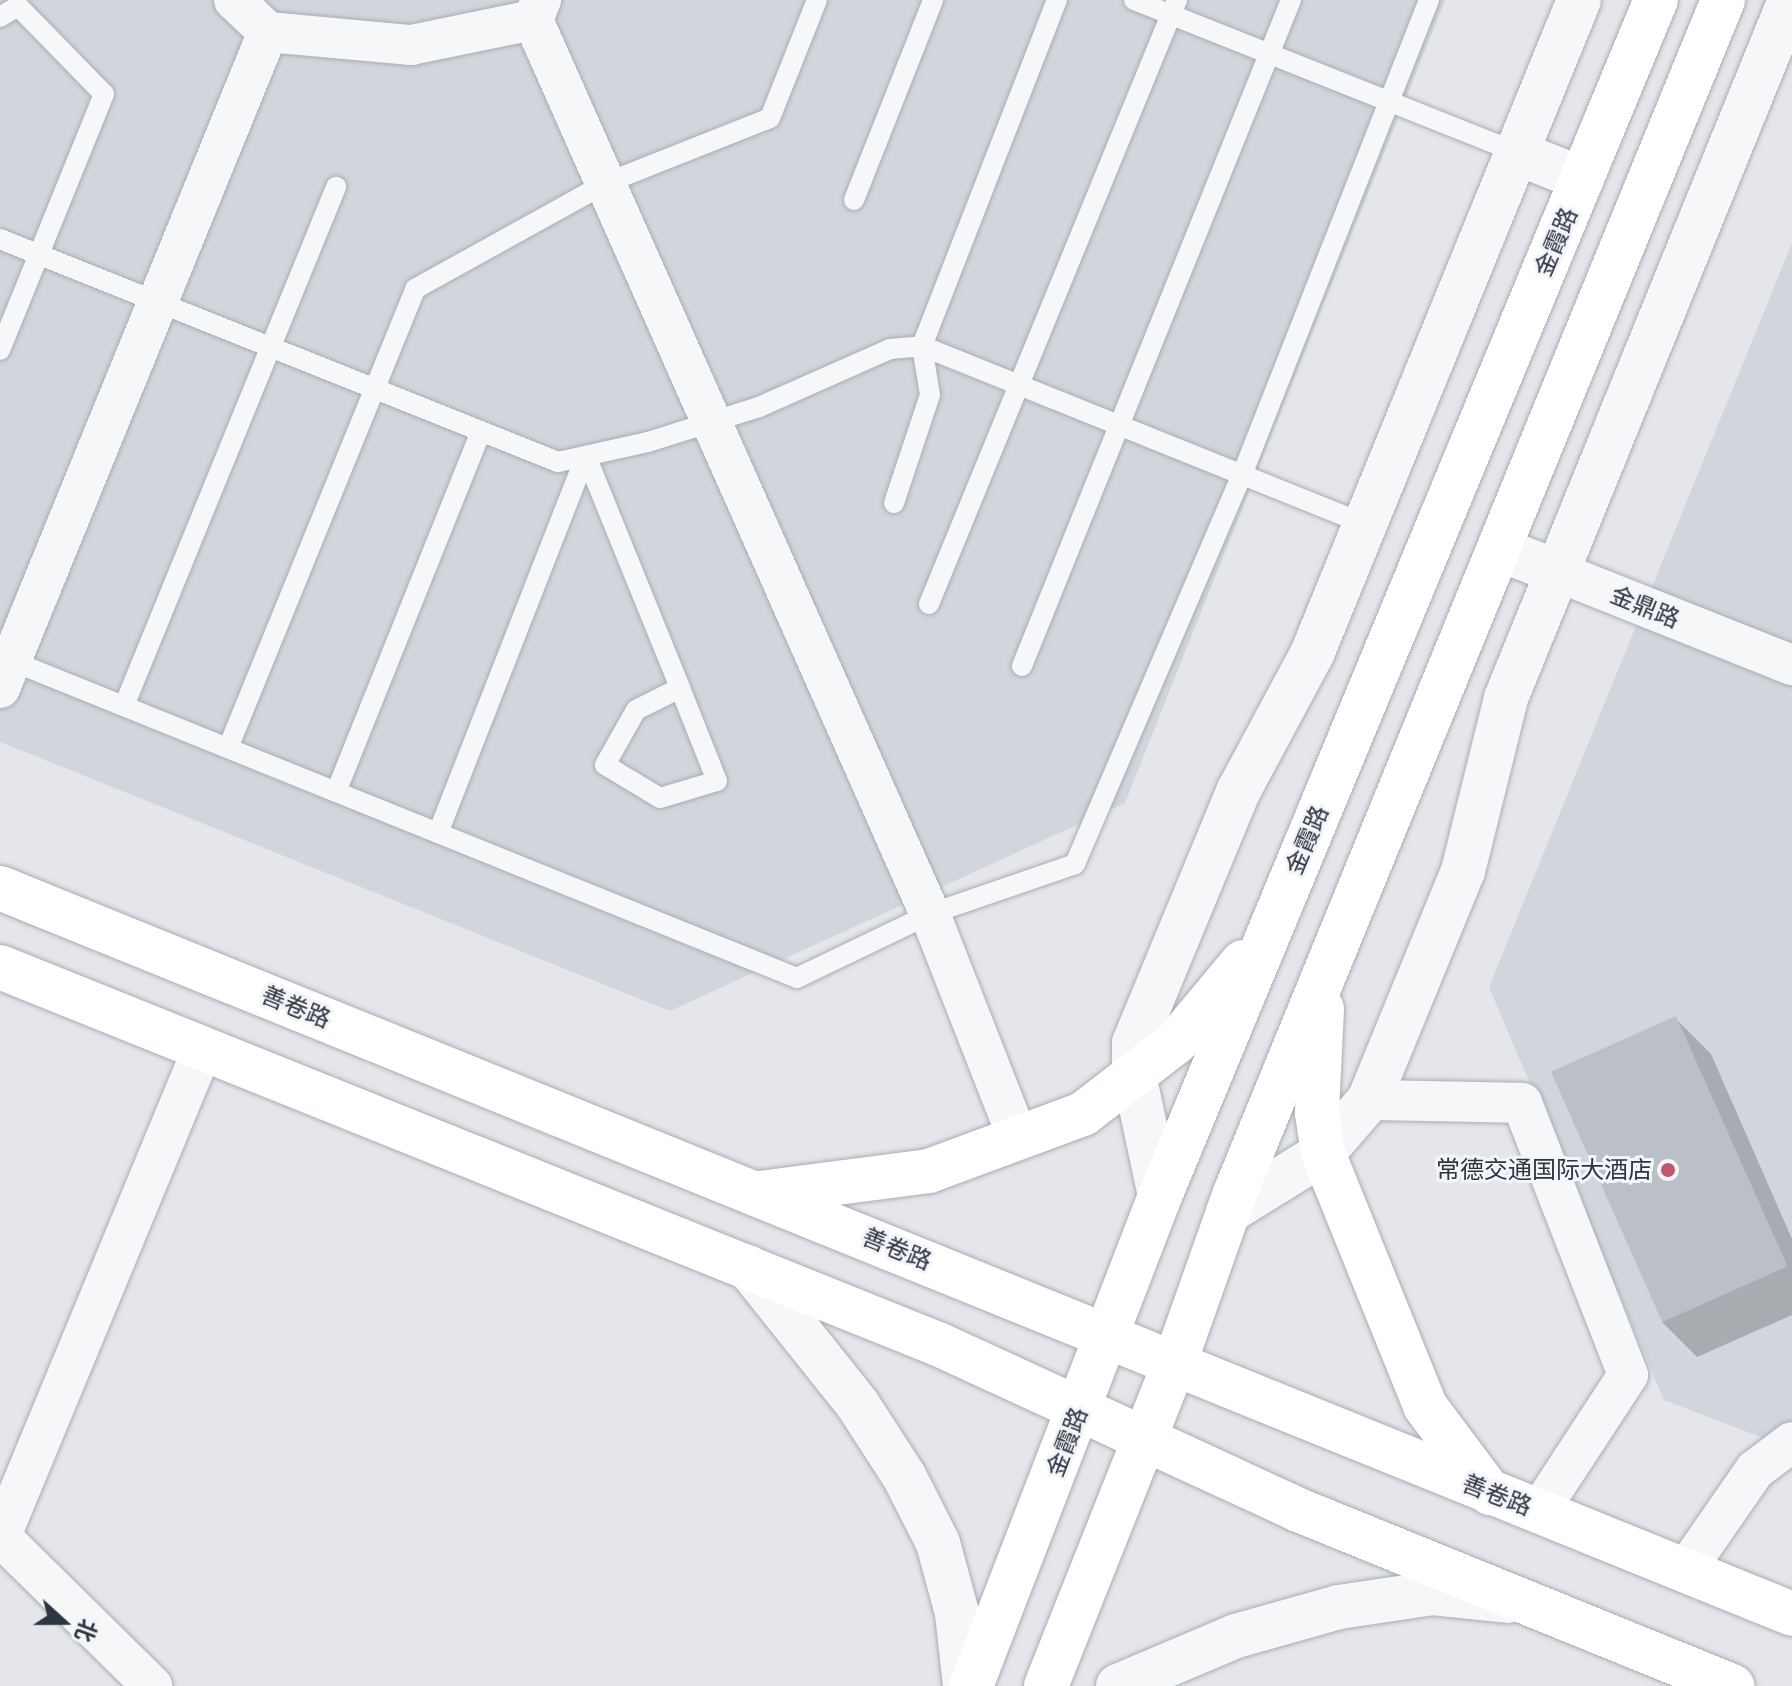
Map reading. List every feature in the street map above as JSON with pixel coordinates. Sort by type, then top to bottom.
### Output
[{"type":"main road","name":"金霞路","points":[[971,1686],[1110,1334],[1160,1196],[1656,0]]},
{"type":"main road","points":[[1046,1686],[1174,1365],[1228,1212],[1723,0]]},
{"type":"main road","name":"善卷路","points":[[0,888],[1110,1334],[1174,1365],[1792,1614]]},
{"type":"main road","points":[[760,1193],[929,1171],[1083,1114],[1176,1042],[1271,929]]},
{"type":"main road","points":[[0,967],[748,1267],[1081,1408],[1143,1441],[1732,1686]]},
{"type":"main road","points":[[1324,977],[1317,1113],[1323,1153],[1425,1406],[1490,1493]]},
{"type":"street","points":[[234,0],[268,32],[411,45],[537,10],[606,183],[930,914],[1018,1138]]},
{"type":"street","points":[[1160,1196],[1134,1075],[1134,1043],[1239,790],[1312,654],[1579,0]]},
{"type":"street","points":[[1228,1212],[1323,1153],[1369,1100],[1463,871],[1506,698],[1791,0]]},
{"type":"street","points":[[4,668],[268,32]]},
{"type":"street","points":[[1515,152],[1582,179]]},
{"type":"street","name":"金鼎路","points":[[1499,549],[1792,665]]},
{"type":"street","points":[[152,1686],[0,1537],[203,1048]]},
{"type":"street","points":[[1369,1100],[1522,1103],[1628,1375],[1539,1511]]},
{"type":"street","points":[[748,1267],[858,1405],[911,1489],[938,1543],[957,1613],[965,1686]]},
{"type":"street","points":[[1685,1571],[1755,1470],[1792,1442]]},
{"type":"street","points":[[1118,1686],[1236,1636],[1339,1607],[1433,1593],[1529,1604]]},
{"type":"lane","points":[[228,748],[372,388],[415,289],[606,183],[770,118],[817,0]]},
{"type":"lane","points":[[854,200],[933,0]]},
{"type":"lane","points":[[894,503],[930,395],[922,346],[1057,0]]},
{"type":"lane","points":[[1134,0],[1174,7],[1271,54],[1515,152]]},
{"type":"lane","points":[[1022,666],[1291,0]]},
{"type":"lane","points":[[4,668],[124,706],[797,978],[930,914],[1075,864],[1242,475],[1429,0]]},
{"type":"lane","points":[[0,17],[18,6],[104,94],[0,350]]},
{"type":"lane","points":[[929,604],[1174,7]]},
{"type":"lane","points":[[124,706],[336,187]]},
{"type":"lane","points":[[0,239],[558,462],[712,422],[890,349],[922,346],[1363,523]]},
{"type":"lane","points":[[336,792],[481,432]]},
{"type":"lane","points":[[586,456],[680,688],[717,781],[660,798],[605,765],[636,710],[680,688]]},
{"type":"lane","points":[[438,833],[586,456]]},
{"type":"shaded area","points":[[0,0],[1445,0],[1125,803],[670,1011],[0,742]]},
{"type":"shaded area","points":[[1792,243],[1792,1449],[1664,1400],[1489,987]]},
{"type":"building","name":"常德交通国际大酒店","points":[[1676,1016],[1787,1266],[1662,1322],[1551,1072]]},
{"type":"place","name":"常德交通国际大酒店","points":[[1668,1170]]}]
